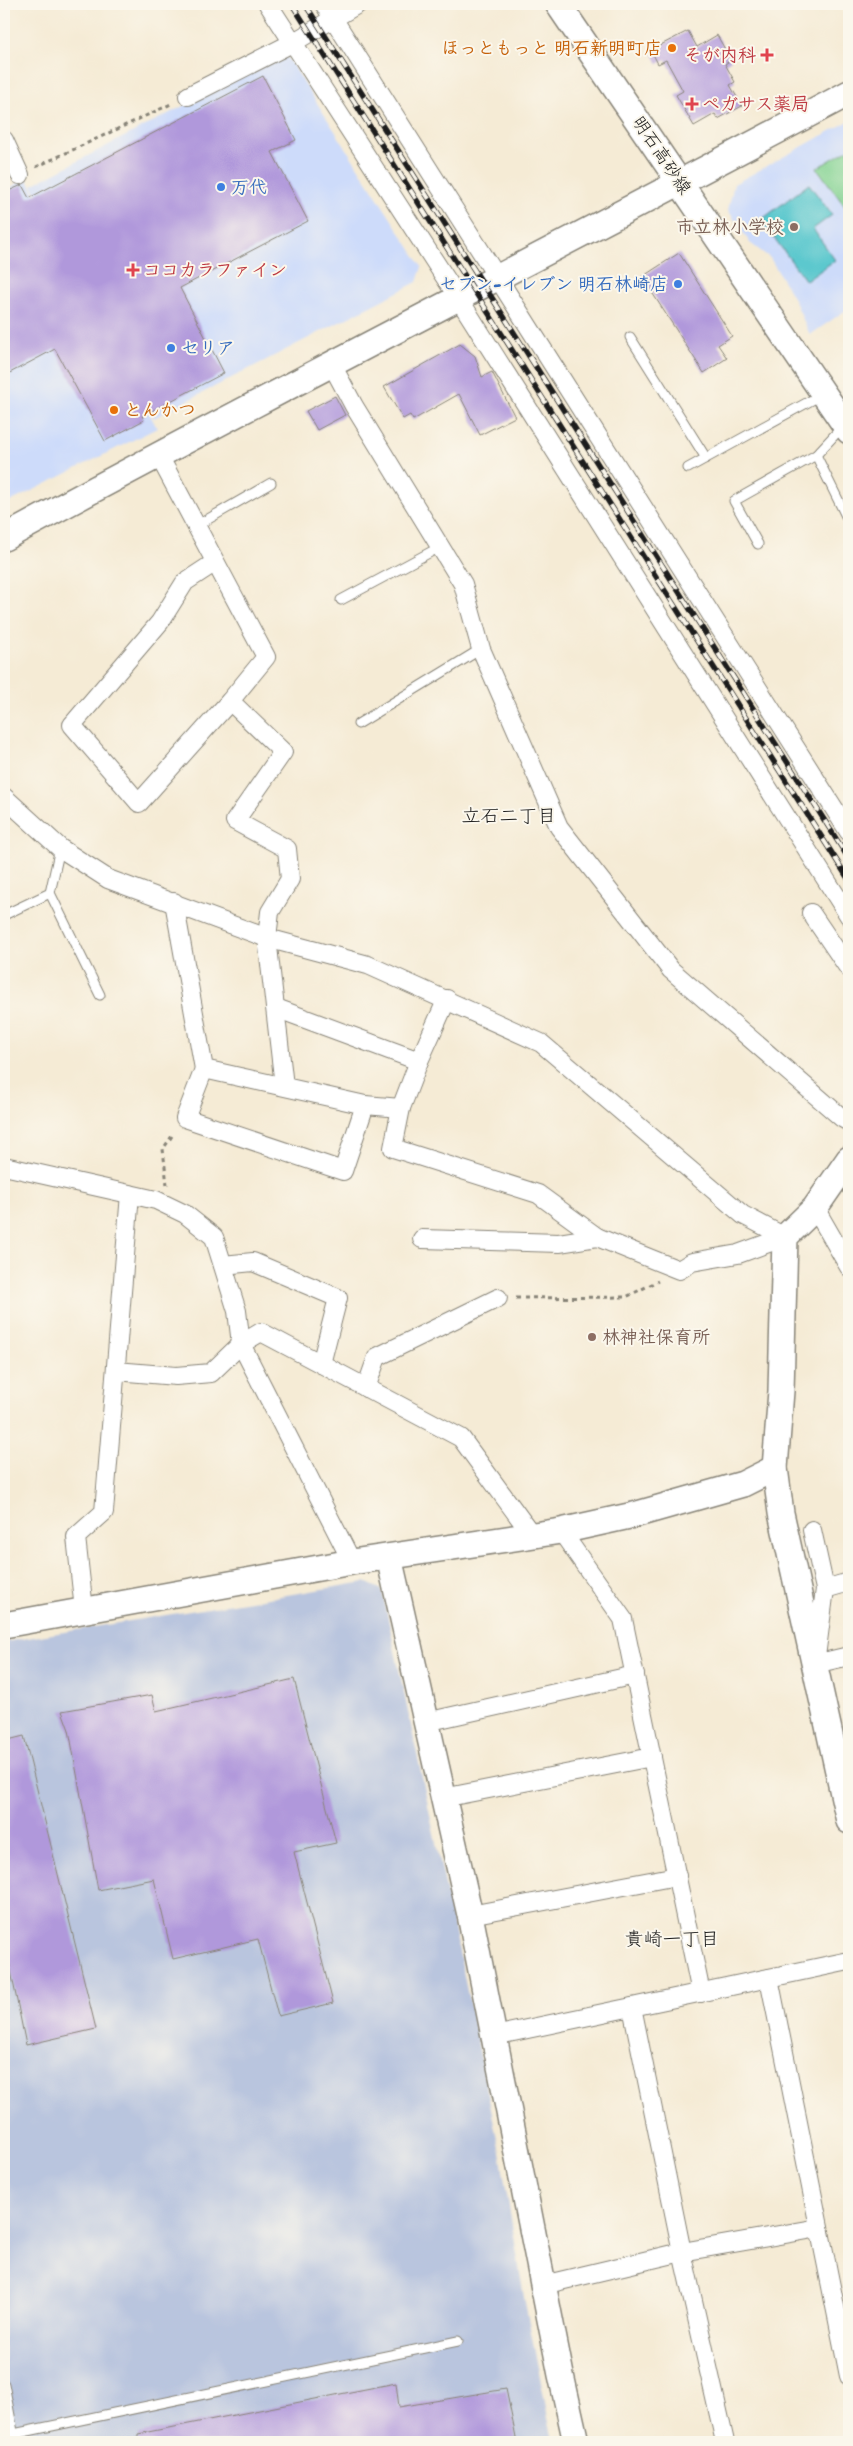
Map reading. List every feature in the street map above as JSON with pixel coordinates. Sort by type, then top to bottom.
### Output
[{"type":"street","points":[[268,4],[459,299],[849,916]]},
{"type":"street","points":[[324,4],[849,832]]},
{"type":"street","points":[[188,96],[294,42],[358,4]]},
{"type":"street","name":"明石高砂線","points":[[558,4],[847,428]]},
{"type":"street","points":[[4,538],[158,454],[331,363],[459,299],[849,93]]},
{"type":"street","points":[[4,140],[20,175]]},
{"type":"street","points":[[331,363],[354,406],[463,584],[481,649],[560,827],[670,970],[849,1122]]},
{"type":"street","points":[[158,454],[214,563],[266,657],[230,701],[139,802],[72,725],[160,622],[185,582],[214,563]]},
{"type":"street","points":[[230,701],[283,752],[235,821],[287,849],[290,879],[270,912],[267,938],[284,1086]]},
{"type":"street","points":[[4,798],[60,848],[108,879],[267,938],[368,966],[447,999],[542,1043],[743,1215],[785,1237]]},
{"type":"street","points":[[174,902],[204,1069],[185,1118],[344,1171],[365,1105]]},
{"type":"street","points":[[812,913],[849,969]]},
{"type":"street","points":[[447,999],[419,1061],[401,1108],[393,1148],[538,1194],[597,1237],[678,1270],[692,1262],[738,1254],[785,1237],[814,1208],[849,1160]]},
{"type":"street","points":[[276,1008],[419,1061]]},
{"type":"street","points":[[204,1069],[365,1105],[401,1108]]},
{"type":"street","points":[[4,1166],[156,1200],[185,1214],[214,1238],[237,1311],[241,1344],[352,1562]]},
{"type":"street","points":[[84,1610],[76,1537],[104,1512],[130,1194]]},
{"type":"street","points":[[814,1208],[849,1267]]},
{"type":"street","points":[[422,1239],[559,1243],[597,1237]]},
{"type":"street","points":[[785,1237],[781,1391],[775,1468],[782,1513],[815,1664],[844,1766],[849,1820]]},
{"type":"street","points":[[223,1265],[253,1262],[338,1298],[321,1364]]},
{"type":"street","points":[[366,1388],[377,1357],[498,1298]]},
{"type":"street","points":[[116,1371],[176,1376],[211,1373],[241,1344],[261,1332],[461,1438],[532,1535]]},
{"type":"street","points":[[4,1624],[352,1562],[561,1531],[634,1515],[743,1484],[775,1468]]},
{"type":"street","points":[[812,1530],[825,1589],[815,1664]]},
{"type":"street","points":[[561,1531],[623,1619],[701,1992]]},
{"type":"street","points":[[389,1558],[470,1915],[576,2442]]},
{"type":"street","points":[[825,1589],[849,1582]]},
{"type":"street","points":[[815,1664],[849,1656]]},
{"type":"street","points":[[426,1722],[635,1676]]},
{"type":"street","points":[[443,1798],[652,1758]]},
{"type":"street","points":[[470,1915],[677,1876]]},
{"type":"street","points":[[494,2036],[849,1960]]},
{"type":"street","points":[[768,1978],[819,2228],[842,2306],[849,2376]]},
{"type":"street","points":[[632,2007],[682,2252],[725,2442]]},
{"type":"street","points":[[543,2285],[682,2252],[819,2228]]},
{"type":"lane","points":[[630,337],[706,458]]},
{"type":"lane","points":[[688,468],[824,393]]},
{"type":"lane","points":[[758,544],[734,501],[816,455],[847,428]]},
{"type":"lane","points":[[816,455],[849,522]]},
{"type":"lane","points":[[196,526],[272,483]]},
{"type":"lane","points":[[341,600],[440,547]]},
{"type":"lane","points":[[358,724],[481,649]]},
{"type":"lane","points":[[60,848],[50,893],[100,995]]},
{"type":"lane","points":[[4,915],[50,893]]},
{"type":"lane","points":[[4,2436],[15,2438],[458,2340]]},
{"type":"lane","points":[[4,2384],[15,2438]]},
{"type":"path","points":[[20,175],[188,96]]},
{"type":"path","points":[[170,1207],[163,1149],[185,1118]]},
{"type":"path","points":[[498,1298],[626,1297],[678,1270]]},
{"type":"shaded area","points":[[285,53],[422,267],[417,282],[154,418],[32,185]]},
{"type":"shaded area","name":"市立林小学校","points":[[849,121],[849,308],[810,335],[794,299],[770,258],[750,243],[728,210],[734,184]]},
{"type":"shaded area","points":[[27,178],[157,428],[4,505],[4,191]]},
{"type":"shaded area","points":[[365,1582],[382,1590],[501,2158],[524,2297],[553,2442],[4,2442],[4,1642]]},
{"type":"green space","points":[[849,149],[849,212],[817,168]]},
{"type":"water","points":[[809,184],[832,215],[813,229],[835,260],[806,281],[761,220]]},
{"type":"building","points":[[688,31],[697,47],[717,35],[731,60],[725,64],[735,82],[730,85],[742,106],[718,119],[715,114],[694,126],[676,95],[683,91],[666,60],[658,64],[651,50]]},
{"type":"building","points":[[263,76],[296,140],[272,152],[308,221],[180,288],[224,373],[142,416],[144,420],[105,441],[55,349],[4,376],[4,193],[22,185],[29,198]]},
{"type":"building","points":[[679,253],[732,336],[718,345],[727,358],[704,373],[642,277]]},
{"type":"building","points":[[460,344],[475,356],[482,377],[492,372],[515,417],[480,435],[459,394],[413,420],[410,415],[403,419],[384,387]]},
{"type":"building","points":[[335,396],[345,415],[317,430],[306,411]]},
{"type":"building","points":[[294,1679],[336,1843],[294,1852],[333,2003],[278,2016],[258,1939],[173,1959],[154,1879],[98,1890],[69,1730],[62,1711],[152,1695],[156,1711]]},
{"type":"building","points":[[24,1736],[96,2029],[26,2045],[4,1937],[4,1741]]},
{"type":"building","points":[[396,2383],[399,2407],[506,2389],[517,2442],[138,2442],[138,2434]]},
{"type":"railway","points":[[292,4],[849,880]]},
{"type":"railway","points":[[305,4],[849,859]]},
{"type":"place","name":"ほっともっと 明石新明町店","points":[[672,48]]},
{"type":"place","name":"そが内科","points":[[767,55]]},
{"type":"place","name":"ペガサス薬局","points":[[692,104]]},
{"type":"place","name":"万代","points":[[221,187]]},
{"type":"place","name":"市立林小学校","points":[[794,227]]},
{"type":"place","name":"ココカラファイン","points":[[133,270]]},
{"type":"place","name":"セブン-イレブン 明石林崎店","points":[[678,284]]},
{"type":"place","name":"セリア","points":[[171,348]]},
{"type":"place","name":"とんかつ","points":[[114,410]]},
{"type":"place","name":"林神社保育所","points":[[592,1337]]},
{"type":"district","name":"立石二丁目","points":[[509,815]]},
{"type":"district","name":"貴崎一丁目","points":[[672,1938]]}]
